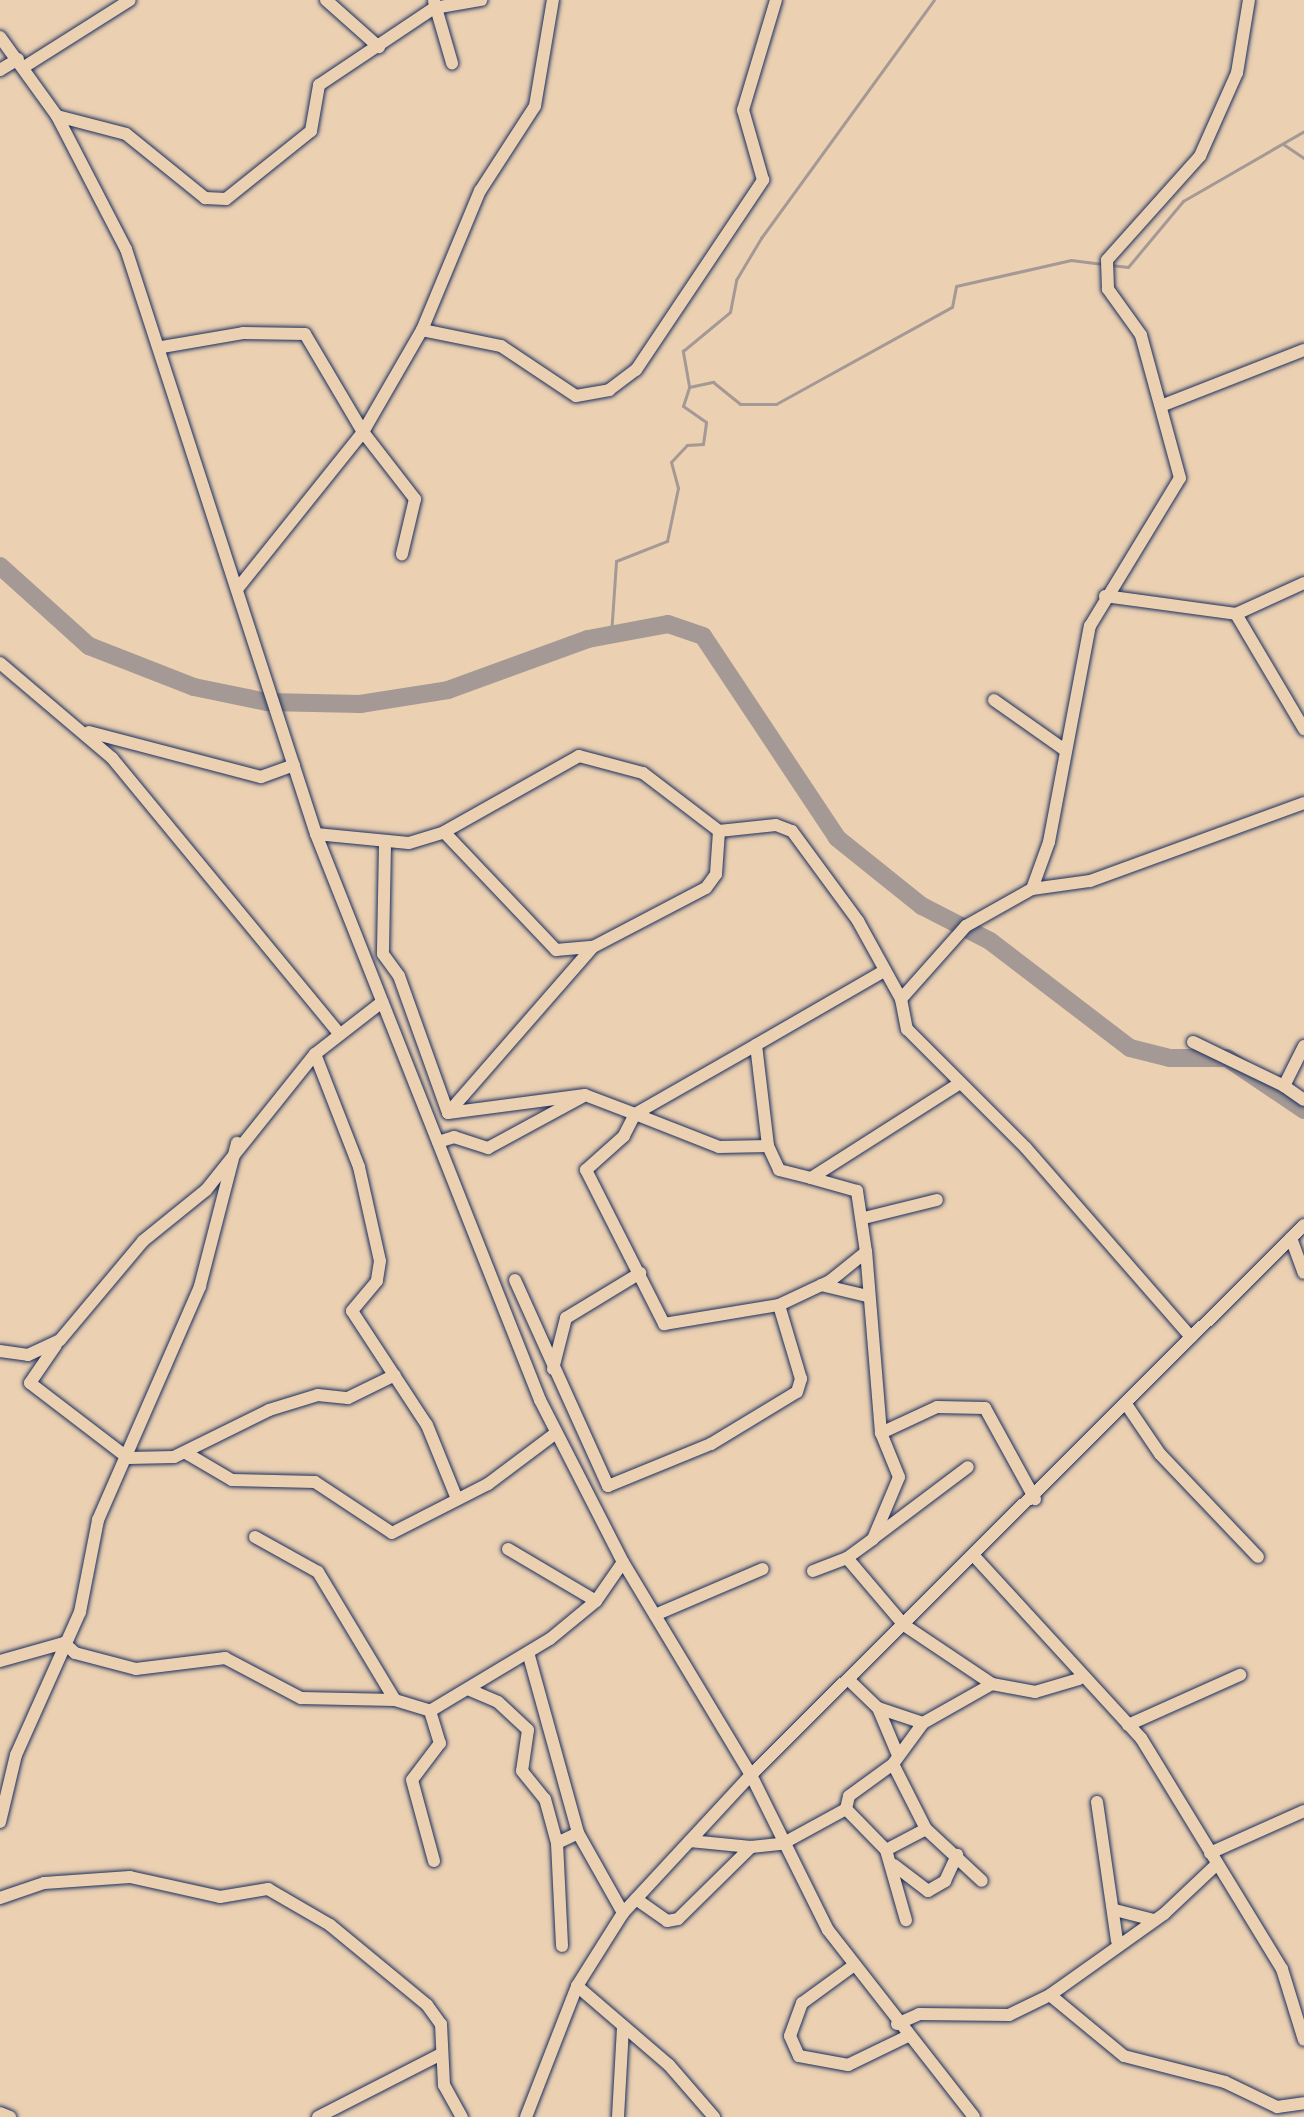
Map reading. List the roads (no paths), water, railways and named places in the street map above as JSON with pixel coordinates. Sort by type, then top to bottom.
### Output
[{"type":"street","points":[[0,70],[21,63],[130,0]]},
{"type":"street","points":[[326,0],[379,47]]},
{"type":"street","points":[[57,116],[126,134],[216,201],[305,138],[315,90],[379,47],[434,4],[481,0]]},
{"type":"street","points":[[238,588],[363,432],[422,330],[480,191],[535,106],[553,0]]},
{"type":"street","points":[[422,330],[501,346],[576,396],[625,381],[763,180],[743,110],[776,0]]},
{"type":"street","points":[[1032,889],[1049,842],[1090,626],[1105,596],[1180,478],[1141,335],[1108,289],[1107,260],[1200,156],[1237,73],[1249,0]]},
{"type":"street","points":[[434,4],[452,63]]},
{"type":"street","points":[[0,37],[57,116],[126,249],[162,347],[316,834],[554,1429],[623,1562],[751,1775],[782,1844],[853,1966],[906,2037],[974,2117]]},
{"type":"street","points":[[162,347],[243,333],[305,334],[363,432],[415,499],[402,554]]},
{"type":"street","points":[[1161,406],[1304,352]]},
{"type":"street","points":[[1105,596],[1236,614],[1304,583]]},
{"type":"street","points":[[1236,614],[1304,729]]},
{"type":"street","points":[[0,663],[127,775],[338,1032]]},
{"type":"street","points":[[994,700],[1065,750]]},
{"type":"street","points":[[65,719],[111,742],[261,777],[294,765]]},
{"type":"street","points":[[316,834],[385,845],[444,832],[579,756],[643,773],[719,831],[776,825],[792,831],[837,888],[901,999],[907,1029],[1191,1337]]},
{"type":"street","points":[[901,999],[966,926],[1032,889],[1090,881],[1304,803]]},
{"type":"street","points":[[448,1113],[593,947],[706,888],[716,874],[719,831]]},
{"type":"street","points":[[444,832],[550,948],[593,947]]},
{"type":"street","points":[[385,845],[383,954],[399,976],[448,1113]]},
{"type":"street","points":[[866,1252],[821,1285],[779,1305],[669,1327],[586,1170],[624,1136],[635,1114],[884,971]]},
{"type":"street","points":[[382,1002],[338,1032],[315,1054],[237,1143],[206,1190],[143,1241],[60,1340],[30,1383],[128,1458],[186,1453],[269,1410],[318,1395],[348,1398],[395,1375]]},
{"type":"street","points":[[1193,1042],[1284,1086],[1304,1100]]},
{"type":"street","points":[[756,1045],[768,1146],[779,1170],[852,1185],[864,1218],[867,1296],[881,1433],[899,1477],[873,1539]]},
{"type":"street","points":[[1284,1086],[1304,1046]]},
{"type":"street","points":[[315,1054],[359,1167],[380,1261],[377,1281],[352,1311],[427,1425],[457,1499]]},
{"type":"street","points":[[811,1178],[960,1083]]},
{"type":"street","points":[[448,1113],[585,1095],[719,1147],[768,1146]]},
{"type":"street","points":[[438,1142],[454,1137],[488,1148],[585,1095]]},
{"type":"street","points":[[0,1822],[16,1755],[80,1612],[98,1520],[128,1458],[200,1286],[237,1143]]},
{"type":"street","points":[[864,1218],[937,1200]]},
{"type":"street","points":[[526,2117],[577,1986],[623,1913],[751,1775],[851,1682],[904,1625],[1035,1499],[1304,1225]]},
{"type":"street","points":[[1291,1238],[1304,1273]]},
{"type":"street","points":[[553,1369],[566,1318],[640,1273]]},
{"type":"street","points":[[515,1280],[573,1415],[608,1486],[711,1444],[801,1387],[779,1305]]},
{"type":"street","points":[[821,1285],[867,1296]]},
{"type":"street","points":[[0,1351],[28,1355],[60,1340]]},
{"type":"street","points":[[1126,1404],[1160,1454],[1258,1557]]},
{"type":"street","points":[[881,1433],[937,1407],[985,1408],[1035,1499]]},
{"type":"street","points":[[186,1453],[240,1482],[315,1482],[381,1532],[405,1529],[457,1499],[573,1415]]},
{"type":"street","points":[[813,1571],[847,1558],[968,1467]]},
{"type":"street","points":[[255,1537],[318,1572],[395,1700]]},
{"type":"street","points":[[508,1549],[596,1601]]},
{"type":"street","points":[[975,1557],[1079,1679],[1128,1725],[1282,1969],[1304,2040]]},
{"type":"street","points":[[847,1558],[904,1625],[992,1684],[1035,1692],[1079,1679]]},
{"type":"street","points":[[64,1643],[75,1653],[136,1669],[225,1658],[315,1702],[395,1700],[430,1711],[529,1656],[596,1601],[623,1562]]},
{"type":"street","points":[[655,1615],[763,1569]]},
{"type":"street","points":[[0,1661],[64,1643]]},
{"type":"street","points":[[529,1656],[578,1833],[623,1913]]},
{"type":"street","points":[[1128,1725],[1240,1675]]},
{"type":"street","points":[[851,1682],[878,1708],[923,1723]]},
{"type":"street","points":[[690,1841],[751,1847],[782,1844],[846,1809],[849,1796],[895,1759],[923,1723],[992,1684]]},
{"type":"street","points":[[470,1690],[498,1702],[528,1730],[522,1771],[545,1799],[557,1843],[562,1946]]},
{"type":"street","points":[[878,1708],[895,1759],[926,1829],[982,1881]]},
{"type":"street","points":[[430,1711],[440,1743],[412,1780],[434,1861]]},
{"type":"street","points":[[1097,1802],[1115,1910],[1117,1941]]},
{"type":"street","points":[[846,1809],[886,1850],[893,1864],[906,1920]]},
{"type":"street","points":[[897,2024],[919,2014],[1009,2015],[1050,1995],[1117,1941],[1154,1920],[1214,1858],[1304,1811]]},
{"type":"street","points":[[886,1850],[926,1829]]},
{"type":"street","points":[[557,1843],[578,1833]]},
{"type":"street","points":[[636,1899],[667,1921],[678,1919],[751,1847]]},
{"type":"street","points":[[893,1864],[928,1891],[945,1881],[957,1855]]},
{"type":"street","points":[[0,1898],[44,1883],[130,1877],[220,1897],[268,1889],[330,1925],[427,2005],[441,2024],[439,2055],[447,2095],[462,2117]]},
{"type":"street","points":[[1115,1910],[1154,1920]]},
{"type":"street","points":[[853,1966],[802,2003],[790,2036],[799,2056],[848,2065],[906,2037]]},
{"type":"street","points":[[577,1986],[669,2065],[714,2117]]},
{"type":"street","points":[[1050,1995],[1124,2056],[1225,2082],[1277,2107],[1304,2103]]},
{"type":"street","points":[[618,2117],[623,2027]]},
{"type":"street","points":[[318,2117],[439,2055]]},
{"type":"street","points":[[534,2100],[537,2117]]},
{"type":"street","points":[[0,2113],[10,2117]]},
{"type":"waterway","points":[[689,386],[683,351],[730,312],[736,280],[761,238],[934,0]]},
{"type":"waterway","points":[[1111,265],[1128,267],[1183,201],[1304,131]]},
{"type":"waterway","points":[[1283,144],[1304,158]]},
{"type":"waterway","points":[[611,635],[616,561],[667,541],[678,488],[671,462],[687,445],[703,444],[706,422],[683,406],[689,387],[713,382],[740,404],[776,404],[952,307],[956,286],[1071,260],[1103,264]]},
{"type":"waterway","points":[[0,566],[89,646],[194,687],[267,702],[360,704],[448,690],[588,639],[668,624],[703,636],[837,838],[922,906],[990,941],[1130,1048],[1170,1058],[1227,1058],[1304,1110]]}]
